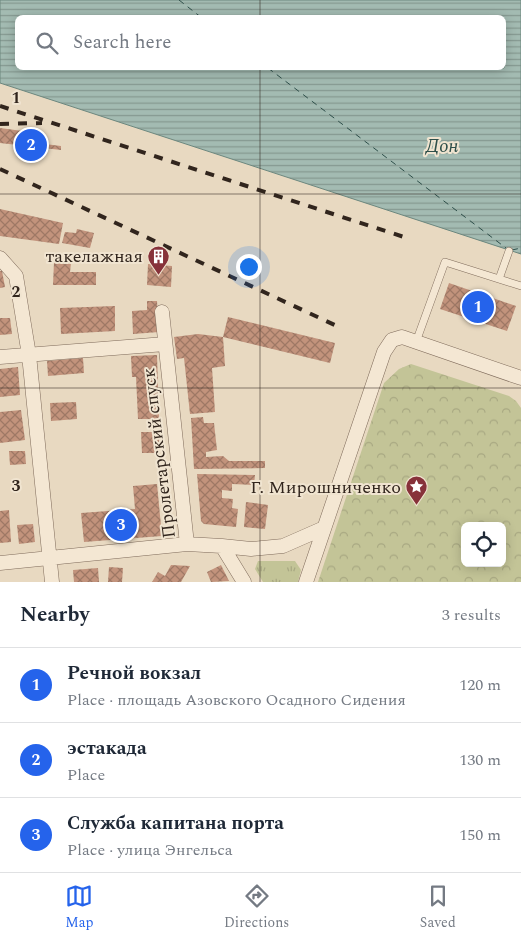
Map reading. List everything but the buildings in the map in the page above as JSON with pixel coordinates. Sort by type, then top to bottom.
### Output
[{"type":"street","points":[[0,258],[16,276],[29,355],[48,559],[52,582]]},
{"type":"street","name":"Пролетарский спуск","points":[[162,312],[187,544],[251,549],[283,546],[324,528]]},
{"type":"street","points":[[306,582],[384,352],[392,340],[402,337],[521,378]]},
{"type":"street","points":[[0,357],[165,344]]},
{"type":"street","points":[[0,563],[187,544]]},
{"type":"street","points":[[222,546],[244,582]]},
{"type":"lane","points":[[500,279],[509,250]]},
{"type":"lane","points":[[416,342],[445,262],[521,286]]},
{"type":"green space","points":[[411,364],[509,396],[521,408],[521,582],[318,582],[384,383],[399,369]]},
{"type":"green space","points":[[258,561],[295,561],[301,570],[298,582],[263,582],[255,569]]},
{"type":"water","name":"Дон","points":[[0,0],[521,0],[521,254],[0,83]]},
{"type":"ferry route","points":[[179,0],[198,15]]},
{"type":"ferry route","points":[[271,70],[506,248]]},
{"type":"ferry route","points":[[512,250],[521,248]]},
{"type":"railway","points":[[0,106],[404,237]]},
{"type":"railway","points":[[0,124],[42,123]]},
{"type":"railway","points":[[0,169],[339,327]]},
{"type":"place","name":"эстакада","points":[[31,145]]},
{"type":"place","name":"такелажная","points":[[159,275]]},
{"type":"place","name":"Речной вокзал","points":[[478,307]]},
{"type":"place","name":"Г. Мирошниченко","points":[[417,506]]},
{"type":"place","name":"Служба капитана порта","points":[[121,525]]}]
